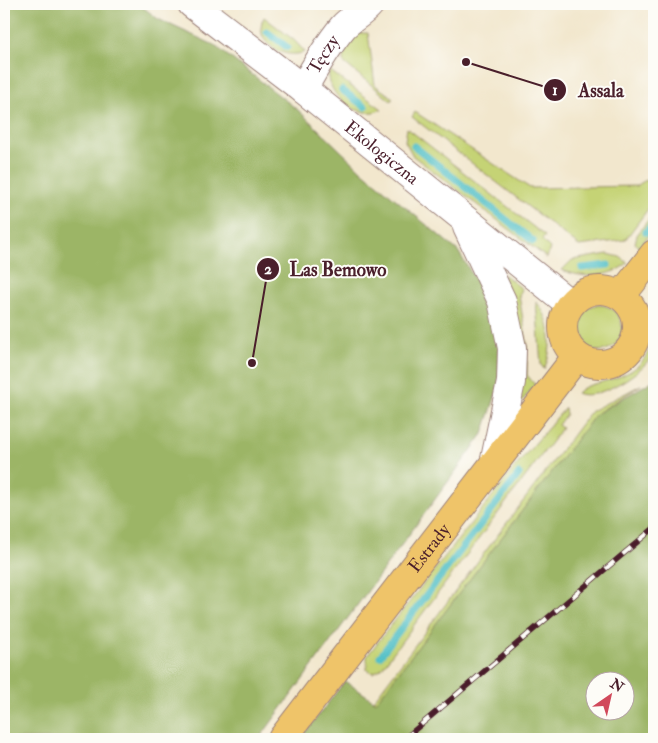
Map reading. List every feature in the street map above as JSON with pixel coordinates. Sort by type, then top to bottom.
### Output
[{"type":"main road","points":[[621,296],[654,254]]},
{"type":"main road","points":[[596,290],[609,291],[621,296],[631,307],[637,321],[636,336],[630,349],[619,359],[605,364],[590,363],[577,356],[568,347],[564,336],[563,323],[570,304],[584,293],[596,290]]},
{"type":"main road","name":"Estrady","points":[[282,739],[577,356]]},
{"type":"street","name":"Ekologiczna","points":[[192,4],[303,90],[464,221],[570,304]]},
{"type":"street","name":"Tęczy","points":[[303,90],[320,58],[345,25],[362,14],[370,4]]},
{"type":"street","points":[[464,221],[502,302],[512,348],[511,382],[494,464]]},
{"type":"green space","points":[[4,4],[139,4],[158,19],[214,45],[298,110],[363,172],[458,251],[484,294],[499,342],[499,385],[483,434],[259,739],[4,739]]},
{"type":"green space","points":[[264,17],[294,40],[305,52],[288,54],[272,47],[262,34],[261,26]]},
{"type":"green space","points":[[357,33],[368,33],[375,85],[393,98],[391,101],[343,62],[343,53]]},
{"type":"green space","points":[[329,70],[382,109],[373,112],[363,112],[345,104],[332,88]]},
{"type":"green space","points":[[415,112],[530,188],[636,186],[646,180],[649,183],[654,179],[654,201],[625,240],[579,246],[412,117]]},
{"type":"green space","points":[[407,128],[545,236],[542,240],[550,248],[547,258],[413,156],[405,141]]},
{"type":"green space","points":[[654,212],[654,228],[639,248],[635,243],[637,235]]},
{"type":"green space","points":[[608,254],[620,257],[628,263],[613,272],[596,276],[578,275],[562,270],[572,260]]},
{"type":"green space","points":[[505,275],[522,289],[519,296],[527,343],[527,375],[535,385],[519,405],[503,276]]},
{"type":"green space","points":[[536,302],[545,316],[550,334],[549,352],[544,369],[541,365]]},
{"type":"green space","points":[[599,305],[612,309],[618,315],[622,328],[618,341],[612,347],[599,351],[586,347],[580,341],[576,328],[580,315],[586,309]]},
{"type":"green space","points":[[654,326],[654,350],[643,367],[621,383],[608,389],[585,395],[577,393],[583,388],[624,375],[640,364],[649,349]]},
{"type":"green space","points":[[654,380],[654,739],[300,739],[345,681],[376,702],[596,414]]},
{"type":"green space","points":[[641,385],[596,414],[376,703],[373,701],[591,411]]},
{"type":"green space","points":[[565,408],[566,414],[558,425],[562,428],[381,669],[373,673],[367,670],[367,656],[511,472]]},
{"type":"waterway","points":[[267,32],[287,47]]},
{"type":"waterway","points":[[342,90],[365,107]]},
{"type":"waterway","points":[[414,146],[533,241]]},
{"type":"waterway","points":[[646,232],[654,222]]},
{"type":"waterway","points":[[582,268],[608,265]]},
{"type":"waterway","points":[[380,656],[519,474]]},
{"type":"railway","points":[[404,739],[654,528]]},
{"type":"place","name":"Assala","points":[[466,62]]},
{"type":"place","name":"Las Bemowo","points":[[252,363]]}]
